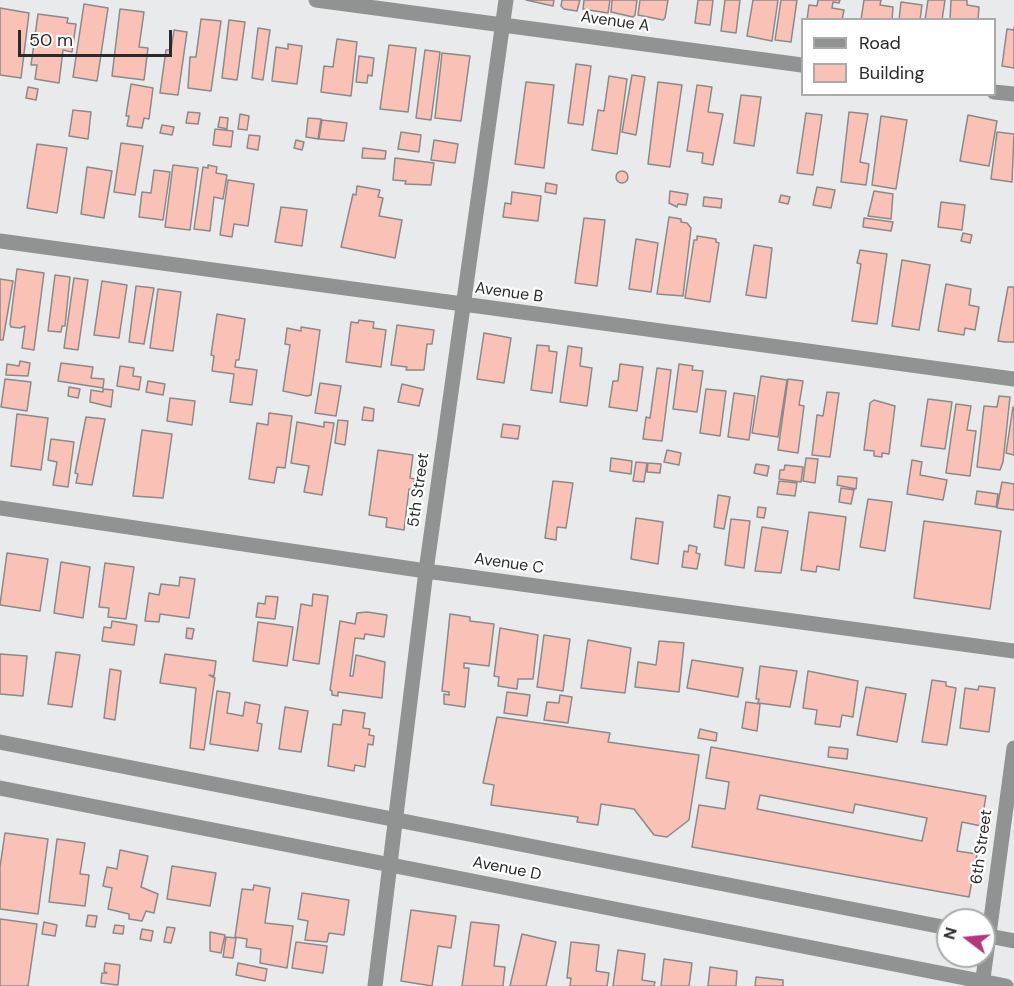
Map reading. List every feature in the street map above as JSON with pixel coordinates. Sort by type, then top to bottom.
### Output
[{"type":"street","name":"Avenue A","points":[[316,0],[801,66]]},
{"type":"street","name":"5th Street","points":[[375,986],[392,864],[426,571],[506,0]]},
{"type":"street","points":[[996,92],[1014,94]]},
{"type":"street","name":"Avenue B","points":[[0,241],[1014,379]]},
{"type":"street","name":"Avenue C","points":[[0,508],[426,571],[1014,651]]},
{"type":"street","name":"Avenue D","points":[[0,742],[936,926]]},
{"type":"street","name":"6th Street","points":[[990,908],[1014,748]]},
{"type":"street","name":"Avenue D","points":[[0,788],[392,864],[982,984],[1006,986]]},
{"type":"street","points":[[996,938],[1014,941]]},
{"type":"street","name":"6th Street","points":[[982,984],[983,968]]},
{"type":"building","points":[[526,0],[554,0],[553,6]]},
{"type":"building","points":[[562,0],[580,0],[577,11],[564,9],[561,6]]},
{"type":"building","points":[[584,0],[610,0],[608,13],[583,9]]},
{"type":"building","points":[[612,0],[637,0],[635,15],[633,17],[611,12]]},
{"type":"building","points":[[640,0],[668,0],[665,18],[663,20],[638,15]]},
{"type":"building","points":[[698,0],[713,0],[710,25],[695,23]]},
{"type":"building","points":[[725,0],[740,0],[736,33],[721,31]]},
{"type":"building","points":[[753,0],[778,0],[772,41],[747,36]]},
{"type":"building","points":[[781,0],[797,0],[791,42],[775,40]]},
{"type":"building","points":[[818,0],[840,0],[839,3],[833,2],[832,8],[844,10],[842,18],[807,18],[809,5],[817,6]]},
{"type":"building","points":[[864,0],[881,0],[880,5],[893,7],[892,18],[861,18]]},
{"type":"building","points":[[928,0],[945,0],[942,18],[925,18]]},
{"type":"building","points":[[951,0],[967,0],[967,5],[979,7],[978,18],[950,18]]},
{"type":"building","points":[[901,2],[922,5],[920,18],[899,18]]},
{"type":"building","points":[[84,4],[108,8],[97,81],[73,77]]},
{"type":"building","points":[[0,8],[29,13],[21,78],[0,75]]},
{"type":"building","points":[[120,9],[144,12],[139,47],[148,48],[144,80],[112,76]]},
{"type":"building","points":[[38,14],[68,18],[67,23],[76,24],[72,52],[63,50],[59,83],[35,79],[37,65],[31,65]]},
{"type":"building","points":[[201,19],[221,21],[211,91],[188,88],[190,57],[196,57]]},
{"type":"building","points":[[229,20],[245,22],[237,80],[222,78]]},
{"type":"building","points":[[258,28],[270,30],[263,80],[252,78]]},
{"type":"building","points":[[1007,29],[1014,30],[1014,68],[1002,66]]},
{"type":"building","points":[[174,30],[187,32],[178,95],[160,93],[166,50],[171,50]]},
{"type":"building","points":[[337,39],[357,42],[351,96],[321,92],[324,66],[333,67]]},
{"type":"building","points":[[288,44],[302,46],[297,84],[272,81],[276,47],[288,49]]},
{"type":"building","points":[[389,45],[416,48],[408,112],[380,109]]},
{"type":"building","points":[[425,50],[440,52],[431,120],[416,118]]},
{"type":"building","points":[[442,53],[470,56],[461,121],[435,118]]},
{"type":"building","points":[[359,56],[374,58],[372,76],[368,75],[367,83],[356,82]]},
{"type":"building","points":[[576,64],[591,66],[583,125],[568,123]]},
{"type":"building","points":[[632,75],[645,77],[636,135],[622,132]]},
{"type":"building","points":[[609,76],[627,79],[617,154],[592,150],[598,110],[604,111]]},
{"type":"building","points":[[526,82],[554,85],[544,168],[515,164]]},
{"type":"building","points":[[658,82],[682,85],[670,167],[648,164]]},
{"type":"building","points":[[131,84],[153,88],[149,119],[144,118],[142,128],[127,126],[129,116],[126,116]]},
{"type":"building","points":[[697,85],[712,87],[708,112],[723,114],[713,165],[702,163],[703,153],[687,151]]},
{"type":"building","points":[[28,87],[38,89],[36,100],[26,98]]},
{"type":"building","points":[[741,95],[761,97],[754,146],[734,143]]},
{"type":"building","points":[[73,110],[91,112],[88,139],[69,136]]},
{"type":"building","points":[[188,112],[200,113],[198,124],[186,123]]},
{"type":"building","points":[[849,112],[868,114],[860,162],[869,164],[866,185],[841,182]]},
{"type":"building","points":[[806,113],[822,115],[813,175],[797,173]]},
{"type":"building","points":[[240,114],[249,116],[247,130],[238,129]]},
{"type":"building","points":[[968,115],[997,121],[989,166],[960,161]]},
{"type":"building","points":[[881,116],[907,120],[896,189],[872,185]]},
{"type":"building","points":[[220,117],[228,118],[227,129],[218,127]]},
{"type":"building","points":[[308,118],[321,119],[318,139],[306,137]]},
{"type":"building","points":[[322,120],[347,123],[344,141],[319,139]]},
{"type":"building","points":[[162,125],[174,127],[172,135],[160,133]]},
{"type":"building","points":[[215,129],[233,131],[231,147],[213,145]]},
{"type":"building","points":[[401,132],[421,135],[419,152],[398,149]]},
{"type":"building","points":[[997,132],[1014,134],[1012,182],[991,179]]},
{"type":"building","points":[[249,135],[260,136],[258,150],[247,148]]},
{"type":"building","points":[[296,140],[304,142],[302,150],[294,148]]},
{"type":"building","points":[[434,140],[458,144],[455,163],[431,160]]},
{"type":"building","points":[[121,143],[143,146],[135,195],[114,192]]},
{"type":"building","points":[[37,144],[67,148],[57,213],[27,208]]},
{"type":"building","points":[[363,148],[386,151],[385,159],[362,158]]},
{"type":"building","points":[[395,158],[434,163],[431,185],[405,184],[406,181],[393,180]]},
{"type":"building","points":[[173,165],[198,168],[190,230],[165,227]]},
{"type":"building","points":[[208,165],[217,167],[216,173],[227,175],[223,199],[214,197],[210,231],[194,229],[203,167],[208,168]]},
{"type":"building","points":[[87,167],[112,171],[104,218],[81,214]]},
{"type":"building","points":[[154,170],[170,172],[163,220],[139,217],[142,192],[151,193]]},
{"type":"building","points":[[624,171],[627,172],[627,182],[620,183],[617,182],[616,175],[617,172]]},
{"type":"building","points":[[228,180],[254,184],[248,226],[234,224],[232,237],[220,235]]},
{"type":"building","points":[[546,183],[557,185],[556,194],[545,192]]},
{"type":"building","points":[[357,186],[380,190],[378,197],[383,198],[379,216],[402,220],[395,258],[341,247],[353,194],[356,195]]},
{"type":"building","points":[[817,187],[835,190],[831,208],[813,205]]},
{"type":"building","points":[[670,191],[688,194],[686,205],[678,204],[677,207],[669,203]]},
{"type":"building","points":[[874,191],[893,194],[891,219],[868,216]]},
{"type":"building","points":[[512,192],[541,196],[538,221],[503,217],[505,203],[511,204]]},
{"type":"building","points":[[781,195],[790,197],[788,204],[779,202]]},
{"type":"building","points":[[704,197],[722,199],[721,208],[703,206]]},
{"type":"building","points":[[941,202],[965,205],[962,230],[938,227]]},
{"type":"building","points":[[281,207],[307,210],[302,246],[275,242]]},
{"type":"building","points":[[669,217],[681,219],[681,222],[687,223],[691,228],[683,296],[657,294]]},
{"type":"building","points":[[584,218],[605,220],[597,286],[575,283]]},
{"type":"building","points":[[864,218],[893,222],[891,231],[863,227]]},
{"type":"building","points":[[963,233],[972,235],[970,243],[961,241]]},
{"type":"building","points":[[697,236],[716,239],[719,243],[710,302],[685,298],[694,240],[697,240]]},
{"type":"building","points":[[636,239],[658,243],[651,292],[629,289]]},
{"type":"building","points":[[754,245],[772,248],[766,298],[746,295]]},
{"type":"building","points":[[860,250],[887,254],[877,324],[852,321],[861,264],[857,263]]},
{"type":"building","points":[[902,260],[930,265],[919,330],[892,326]]},
{"type":"building","points":[[17,269],[44,273],[34,350],[22,348],[25,326],[11,327],[10,324]]},
{"type":"building","points":[[55,275],[70,277],[65,326],[62,326],[61,332],[48,331]]},
{"type":"building","points":[[74,278],[88,280],[78,350],[64,348]]},
{"type":"building","points":[[0,279],[13,281],[3,340],[0,340]]},
{"type":"building","points":[[102,281],[127,285],[119,338],[94,335]]},
{"type":"building","points":[[946,284],[971,289],[969,305],[979,307],[975,330],[965,328],[964,335],[938,331]]},
{"type":"building","points":[[136,286],[154,288],[144,344],[129,342]]},
{"type":"building","points":[[1008,287],[1014,287],[1014,342],[998,341]]},
{"type":"building","points":[[158,289],[181,292],[173,351],[150,348]]},
{"type":"building","points":[[217,314],[245,319],[239,360],[236,360],[235,367],[257,370],[252,405],[230,402],[234,374],[212,371],[214,356],[211,355]]},
{"type":"building","points":[[359,320],[374,322],[373,328],[386,330],[381,367],[346,362],[351,322],[358,323]]},
{"type":"building","points":[[397,325],[434,330],[432,344],[427,344],[424,370],[406,370],[407,367],[391,365]]},
{"type":"building","points":[[301,327],[320,330],[311,395],[307,396],[283,391],[290,345],[285,344],[287,328],[301,331]]},
{"type":"building","points":[[484,333],[511,338],[504,383],[477,379]]},
{"type":"building","points":[[537,345],[549,346],[549,351],[557,352],[552,393],[531,390]]},
{"type":"building","points":[[568,346],[582,348],[580,366],[592,368],[587,406],[560,402]]},
{"type":"building","points":[[20,361],[30,363],[28,376],[6,375],[7,364],[19,366]]},
{"type":"building","points":[[61,363],[93,367],[91,378],[104,379],[103,388],[58,381]]},
{"type":"building","points":[[620,364],[643,367],[637,411],[609,407],[613,381],[618,381]]},
{"type":"building","points":[[679,364],[693,366],[692,370],[703,371],[697,412],[673,409]]},
{"type":"building","points":[[120,366],[134,368],[133,376],[141,377],[139,390],[117,386]]},
{"type":"building","points":[[657,368],[671,370],[662,441],[643,439],[646,417],[650,418]]},
{"type":"building","points":[[761,376],[787,380],[778,437],[752,433]]},
{"type":"building","points":[[5,379],[31,382],[27,411],[1,407]]},
{"type":"building","points":[[788,379],[803,381],[799,405],[804,406],[798,453],[778,450]]},
{"type":"building","points":[[148,381],[165,384],[163,395],[146,392]]},
{"type":"building","points":[[320,383],[341,386],[336,416],[315,413]]},
{"type":"building","points":[[402,384],[423,389],[419,406],[398,402]]},
{"type":"building","points":[[69,387],[80,389],[78,398],[68,396]]},
{"type":"building","points":[[103,389],[113,390],[111,407],[90,402],[91,390],[103,392]]},
{"type":"building","points":[[706,389],[726,391],[720,436],[700,433]]},
{"type":"building","points":[[827,392],[839,393],[830,457],[812,455],[817,415],[823,416]]},
{"type":"building","points":[[734,393],[755,396],[749,440],[728,437]]},
{"type":"building","points":[[999,396],[1010,397],[1003,462],[1000,470],[977,467],[984,406],[997,407]]},
{"type":"building","points":[[170,398],[195,401],[192,425],[167,421]]},
{"type":"building","points":[[928,399],[952,402],[945,449],[921,446]]},
{"type":"building","points":[[874,400],[895,406],[889,454],[882,453],[882,457],[874,456],[874,451],[864,450],[870,403]]},
{"type":"building","points":[[956,404],[971,406],[967,430],[976,431],[970,476],[946,473]]},
{"type":"building","points":[[364,407],[374,409],[373,421],[362,420]]},
{"type":"building","points":[[1014,408],[1014,455],[1006,453]]},
{"type":"building","points":[[269,413],[292,416],[285,468],[277,467],[274,483],[249,479],[257,423],[268,425]]},
{"type":"building","points":[[17,414],[48,418],[41,470],[11,466]]},
{"type":"building","points":[[86,417],[105,419],[92,485],[76,483],[78,474],[75,473]]},
{"type":"building","points":[[338,420],[348,421],[345,445],[335,443]]},
{"type":"building","points":[[297,422],[324,427],[324,422],[334,423],[322,495],[304,492],[309,466],[291,463]]},
{"type":"building","points":[[503,424],[520,426],[518,439],[501,437]]},
{"type":"building","points":[[142,430],[172,434],[163,498],[133,496]]},
{"type":"building","points":[[51,439],[74,442],[68,487],[53,485],[57,462],[48,460]]},
{"type":"building","points":[[378,450],[413,455],[410,478],[415,479],[413,489],[409,489],[404,530],[386,527],[387,518],[369,515]]},
{"type":"building","points":[[667,450],[681,453],[679,465],[664,462]]},
{"type":"building","points":[[611,458],[632,461],[631,474],[610,471]]},
{"type":"building","points":[[806,458],[818,459],[815,483],[803,481]]},
{"type":"building","points":[[912,460],[922,462],[920,475],[947,480],[943,500],[907,494]]},
{"type":"building","points":[[636,462],[647,463],[644,482],[633,481]]},
{"type":"building","points":[[648,463],[661,464],[660,473],[647,472]]},
{"type":"building","points":[[756,464],[769,466],[767,476],[754,473]]},
{"type":"building","points":[[785,465],[803,467],[801,482],[779,479],[780,470],[784,470]]},
{"type":"building","points":[[838,476],[857,478],[856,489],[837,485]]},
{"type":"building","points":[[553,481],[573,483],[566,528],[557,527],[556,540],[545,538]]},
{"type":"building","points":[[779,481],[797,483],[795,496],[777,494]]},
{"type":"building","points":[[1002,482],[1014,484],[1014,510],[997,508]]},
{"type":"building","points":[[841,488],[854,490],[851,504],[839,502]]},
{"type":"building","points":[[977,491],[998,494],[996,507],[975,504]]},
{"type":"building","points":[[718,495],[730,497],[724,529],[714,527]]},
{"type":"building","points":[[868,499],[892,502],[885,551],[860,547]]},
{"type":"building","points":[[758,507],[766,508],[764,518],[757,517]]},
{"type":"building","points":[[809,512],[846,517],[839,570],[817,566],[816,572],[801,570]]},
{"type":"building","points":[[636,518],[663,522],[658,564],[631,559]]},
{"type":"building","points":[[731,519],[750,521],[744,568],[725,565]]},
{"type":"building","points":[[924,521],[1001,531],[990,609],[914,598]]},
{"type":"building","points":[[762,527],[788,531],[781,573],[755,571]]},
{"type":"building","points":[[689,545],[697,547],[696,553],[700,554],[697,569],[682,567],[684,551],[688,552]]},
{"type":"building","points":[[7,553],[48,559],[40,611],[0,605]]},
{"type":"building","points":[[61,562],[90,567],[83,618],[54,613]]},
{"type":"building","points":[[105,563],[134,567],[126,619],[108,617],[109,608],[99,607]]},
{"type":"building","points":[[180,577],[195,579],[189,618],[160,614],[159,622],[145,621],[149,593],[159,595],[161,584],[179,586]]},
{"type":"building","points":[[313,594],[328,596],[319,664],[293,660],[301,604],[312,606]]},
{"type":"building","points":[[266,596],[278,597],[275,619],[256,617],[258,603],[265,604]]},
{"type":"building","points":[[357,613],[387,615],[384,637],[365,634],[364,639],[355,638],[350,676],[353,676],[356,655],[385,662],[382,698],[338,692],[338,696],[332,695],[330,690],[340,621],[355,624]]},
{"type":"building","points":[[450,614],[470,617],[470,621],[494,624],[489,666],[464,663],[464,668],[469,668],[465,707],[444,704],[444,694],[449,695],[449,692],[442,691]]},
{"type":"building","points":[[112,621],[137,625],[134,645],[102,641],[104,627],[111,628]]},
{"type":"building","points":[[258,622],[293,627],[287,666],[253,661]]},
{"type":"building","points":[[187,628],[194,629],[192,639],[186,638]]},
{"type":"building","points":[[500,628],[538,635],[533,679],[518,679],[517,689],[498,686],[499,677],[494,676]]},
{"type":"building","points":[[544,635],[570,639],[563,691],[537,687]]},
{"type":"building","points":[[588,640],[631,648],[625,693],[581,688]]},
{"type":"building","points":[[659,641],[684,643],[679,692],[635,687],[638,662],[656,665]]},
{"type":"building","points":[[56,652],[80,655],[72,707],[48,704]]},
{"type":"building","points":[[0,654],[27,656],[23,696],[0,694]]},
{"type":"building","points":[[165,654],[216,661],[214,676],[209,675],[215,678],[204,750],[190,748],[196,688],[160,683]]},
{"type":"building","points":[[692,660],[743,668],[738,697],[687,688]]},
{"type":"building","points":[[760,666],[797,671],[790,707],[758,703],[759,699],[756,699]]},
{"type":"building","points":[[110,669],[121,671],[115,720],[104,718]]},
{"type":"building","points":[[808,671],[858,681],[853,717],[842,715],[840,727],[815,724],[817,710],[803,708]]},
{"type":"building","points":[[932,680],[946,682],[946,686],[956,688],[947,745],[922,742]]},
{"type":"building","points":[[979,686],[995,688],[989,732],[960,728],[965,688],[978,690]]},
{"type":"building","points":[[866,687],[906,694],[897,742],[857,735]]},
{"type":"building","points":[[217,691],[230,693],[227,713],[243,716],[245,702],[260,705],[257,723],[262,724],[258,751],[210,744]]},
{"type":"building","points":[[507,692],[530,695],[527,716],[504,713]]},
{"type":"building","points":[[560,695],[572,697],[568,723],[544,720],[547,702],[559,703]]},
{"type":"building","points":[[746,702],[760,704],[757,731],[742,728]]},
{"type":"building","points":[[285,707],[308,711],[301,752],[279,749]]},
{"type":"building","points":[[343,710],[365,713],[363,728],[370,729],[369,735],[374,736],[373,745],[368,744],[365,767],[355,765],[354,771],[328,766],[333,724],[341,725]]},
{"type":"building","points":[[497,717],[610,733],[608,742],[699,755],[689,820],[667,837],[654,835],[634,809],[601,804],[598,825],[577,822],[578,817],[491,805],[494,785],[483,783]]},
{"type":"building","points":[[700,729],[717,733],[716,741],[698,738]]},
{"type":"building","points":[[711,747],[986,796],[981,826],[962,822],[957,851],[977,854],[969,897],[692,847],[699,805],[725,809],[729,782],[706,778]],"holes":[[[760,795],[853,813],[855,804],[927,818],[922,841],[757,809]]]},
{"type":"building","points":[[829,747],[848,749],[847,759],[828,757]]},
{"type":"building","points":[[5,833],[48,839],[38,914],[0,909],[0,867]]},
{"type":"building","points":[[57,839],[85,843],[80,874],[89,875],[85,906],[49,902]]},
{"type":"building","points":[[120,850],[148,856],[141,887],[158,894],[154,913],[146,911],[142,921],[129,919],[129,914],[108,909],[112,888],[103,886],[107,867],[117,869]]},
{"type":"building","points":[[172,866],[216,873],[210,906],[167,899]]},
{"type":"building","points":[[254,885],[270,888],[265,923],[293,926],[287,968],[260,963],[261,949],[246,947],[247,939],[235,937],[242,889],[253,890]]},
{"type":"building","points":[[302,893],[349,900],[344,935],[329,933],[327,942],[305,940],[308,921],[298,919]]},
{"type":"building","points":[[411,910],[456,916],[451,948],[438,946],[432,986],[401,981]]},
{"type":"building","points":[[88,915],[97,916],[95,927],[86,926]]},
{"type":"building","points":[[0,919],[37,924],[28,986],[0,986]]},
{"type":"building","points":[[44,922],[57,925],[55,936],[42,934]]},
{"type":"building","points":[[471,922],[499,925],[494,966],[505,967],[503,986],[462,986]]},
{"type":"building","points":[[115,925],[124,926],[123,934],[113,933]]},
{"type":"building","points":[[167,927],[175,928],[171,943],[164,942]]},
{"type":"building","points":[[142,929],[153,931],[151,941],[140,939]]},
{"type":"building","points":[[210,932],[225,935],[221,953],[210,951]]},
{"type":"building","points":[[522,934],[556,942],[546,986],[510,986]]},
{"type":"building","points":[[226,937],[236,938],[233,958],[223,957]]},
{"type":"building","points":[[296,942],[327,946],[323,973],[292,968]]},
{"type":"building","points":[[571,942],[599,945],[596,971],[609,973],[607,986],[570,986],[571,978],[567,978]]},
{"type":"building","points":[[618,950],[645,954],[642,980],[655,982],[654,986],[613,986]]},
{"type":"building","points":[[664,959],[692,963],[689,986],[661,986]]},
{"type":"building","points":[[105,963],[120,965],[118,985],[101,983],[102,973],[107,973],[104,971]]},
{"type":"building","points":[[238,963],[267,969],[265,981],[236,975]]},
{"type":"building","points":[[710,967],[737,971],[736,986],[708,986]]},
{"type":"building","points":[[756,977],[783,980],[783,986],[755,986]]}]
